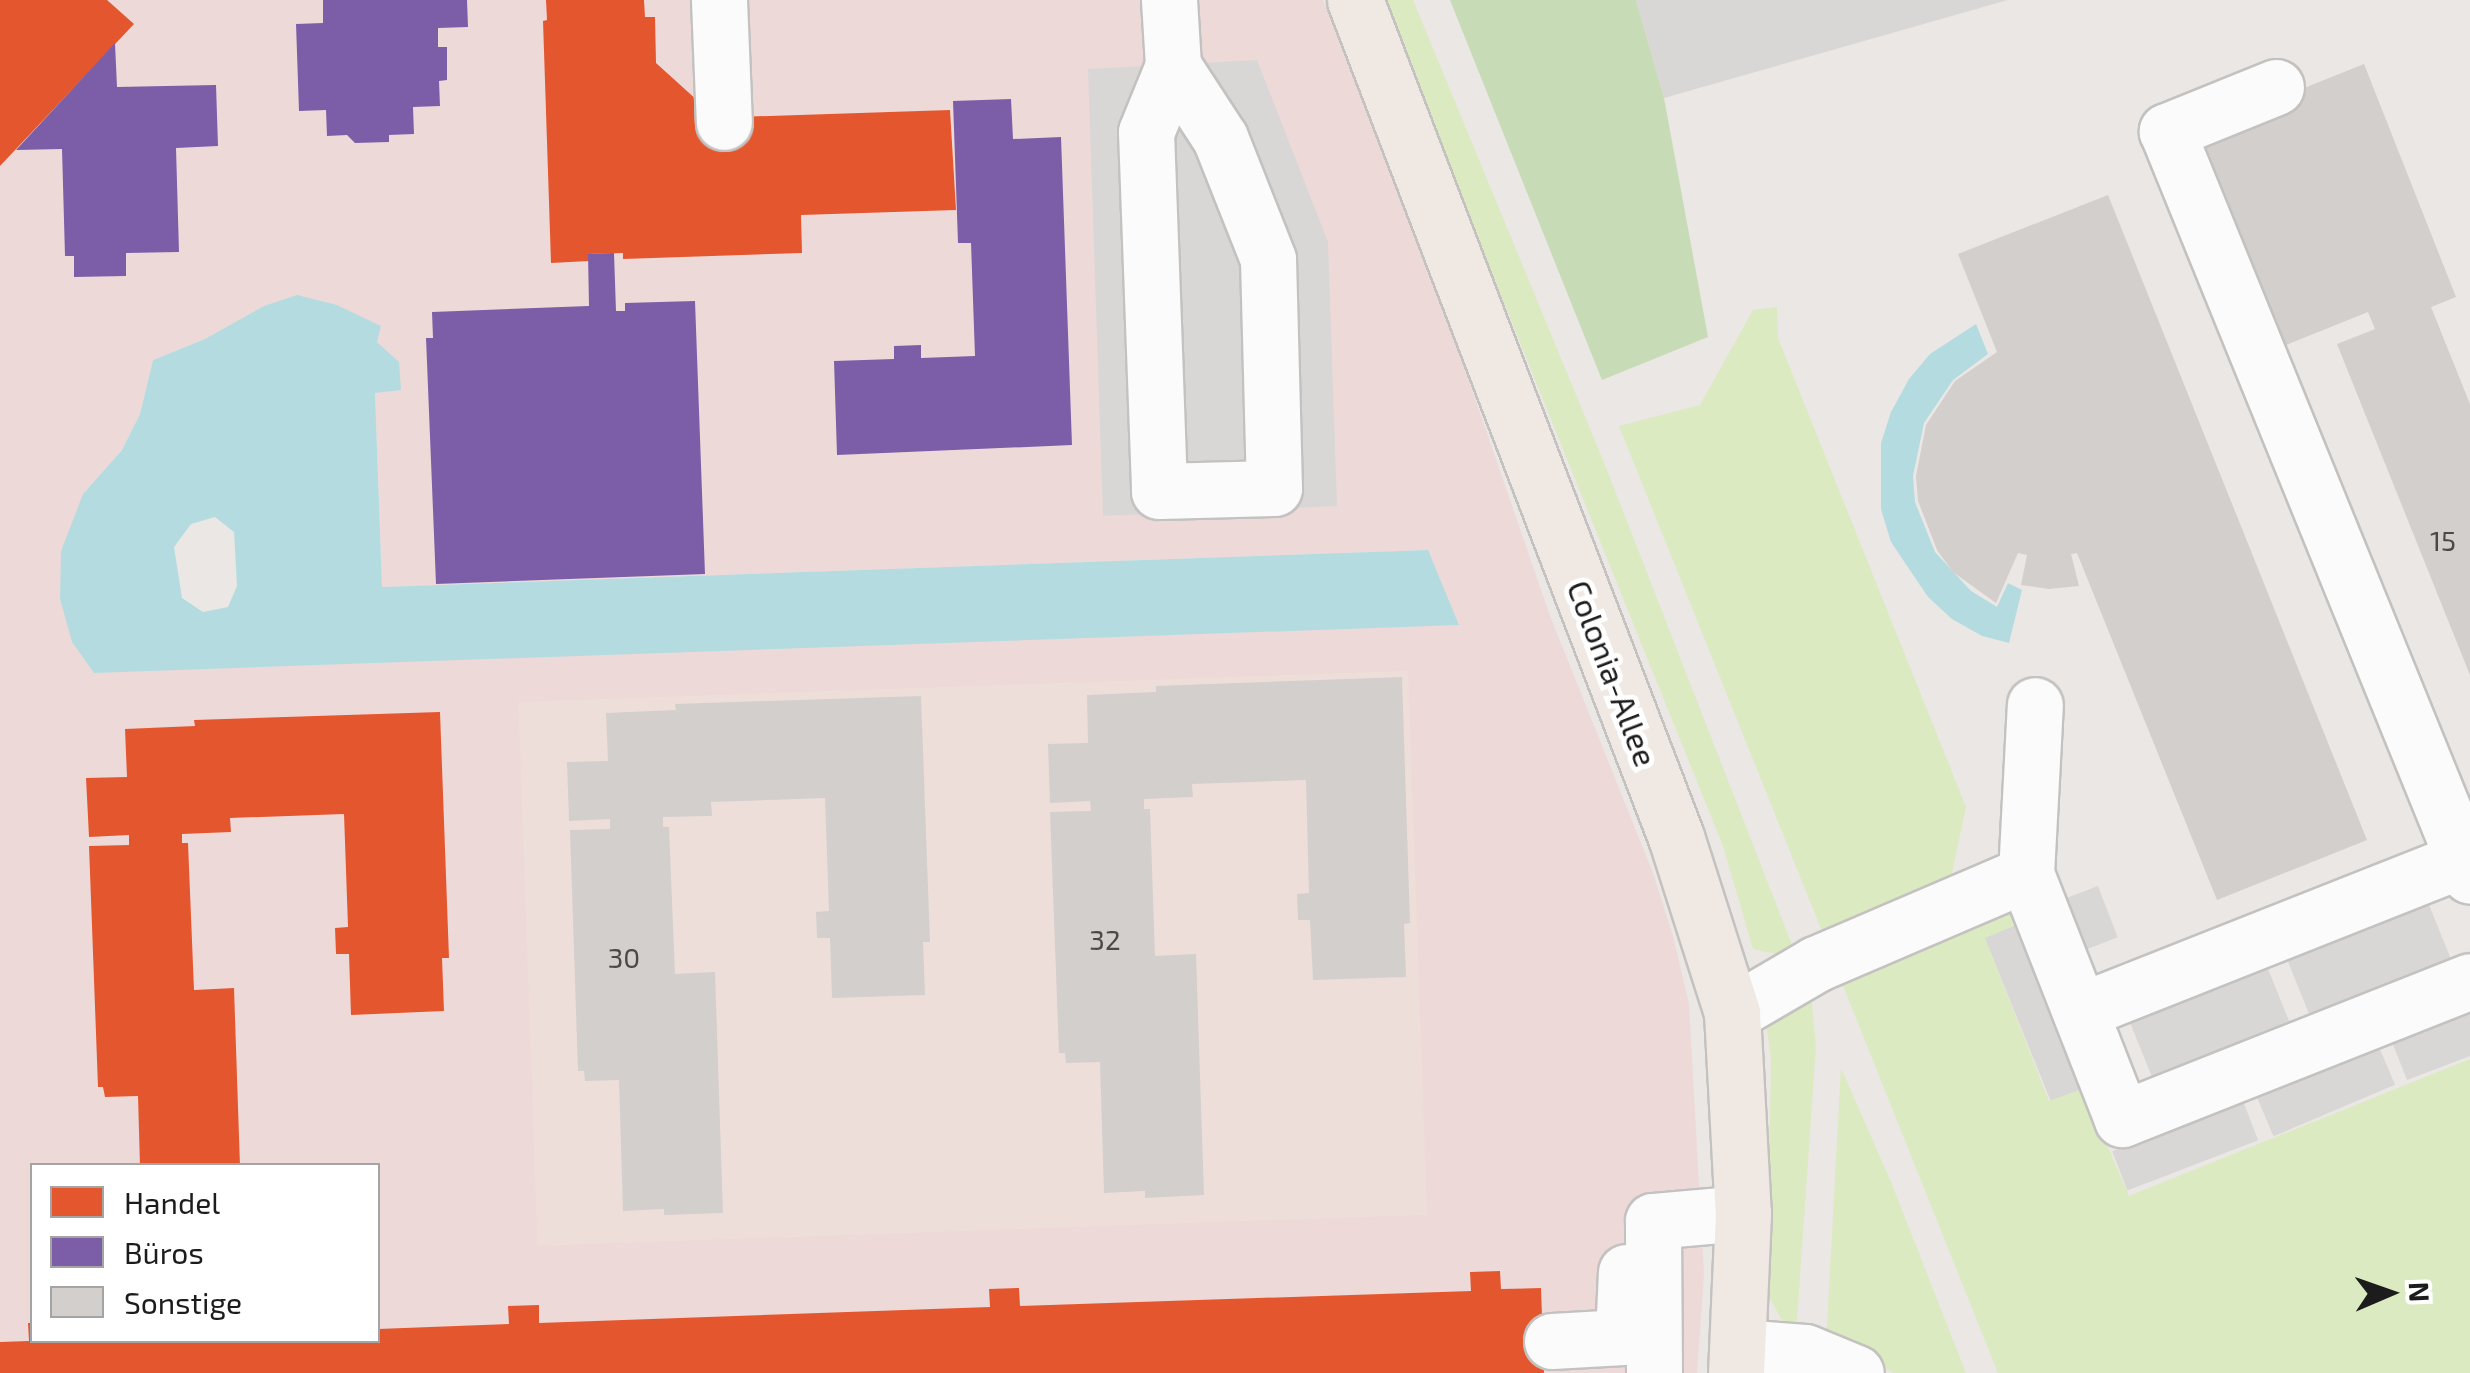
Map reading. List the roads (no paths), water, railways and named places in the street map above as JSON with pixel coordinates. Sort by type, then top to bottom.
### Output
[{"type":"main road","name":"Colonia-Allee","points":[[1355,0],[1676,837],[1732,1013],[1744,1213],[1737,1360]]},
{"type":"street","points":[[719,0],[724,122]]},
{"type":"street","points":[[1169,0],[1173,66],[1146,132],[1159,492],[1274,488],[1268,259],[1220,138],[1173,66]]},
{"type":"street","points":[[2080,1011],[2467,867],[2166,131],[2276,87]]},
{"type":"street","points":[[2035,705],[2026,874],[2122,1120],[2470,981]]},
{"type":"street","points":[[1732,1013],[1816,964],[2026,874]]},
{"type":"street","points":[[1552,1341],[1623,1337],[1627,1225],[1744,1213]]},
{"type":"street","points":[[1653,1221],[1654,1373]]},
{"type":"street","points":[[1737,1360],[1806,1352],[1856,1373]]},
{"type":"water","points":[[297,295],[337,305],[381,326],[377,342],[399,362],[401,390],[375,393],[382,587],[1428,550],[1459,625],[94,673],[72,642],[60,599],[61,551],[83,494],[122,450],[140,414],[153,360],[205,339],[264,306]],"holes":[[[215,517],[234,532],[237,586],[228,607],[203,612],[182,598],[174,547],[191,524]]]},
{"type":"water","points":[[1976,324],[1988,354],[1953,380],[1924,423],[1913,476],[1915,502],[1935,552],[1971,591],[1997,607],[2008,583],[2022,590],[2009,643],[1982,636],[1952,619],[1928,597],[1891,542],[1881,509],[1881,443],[1891,412],[1909,379],[1930,354]]}]
